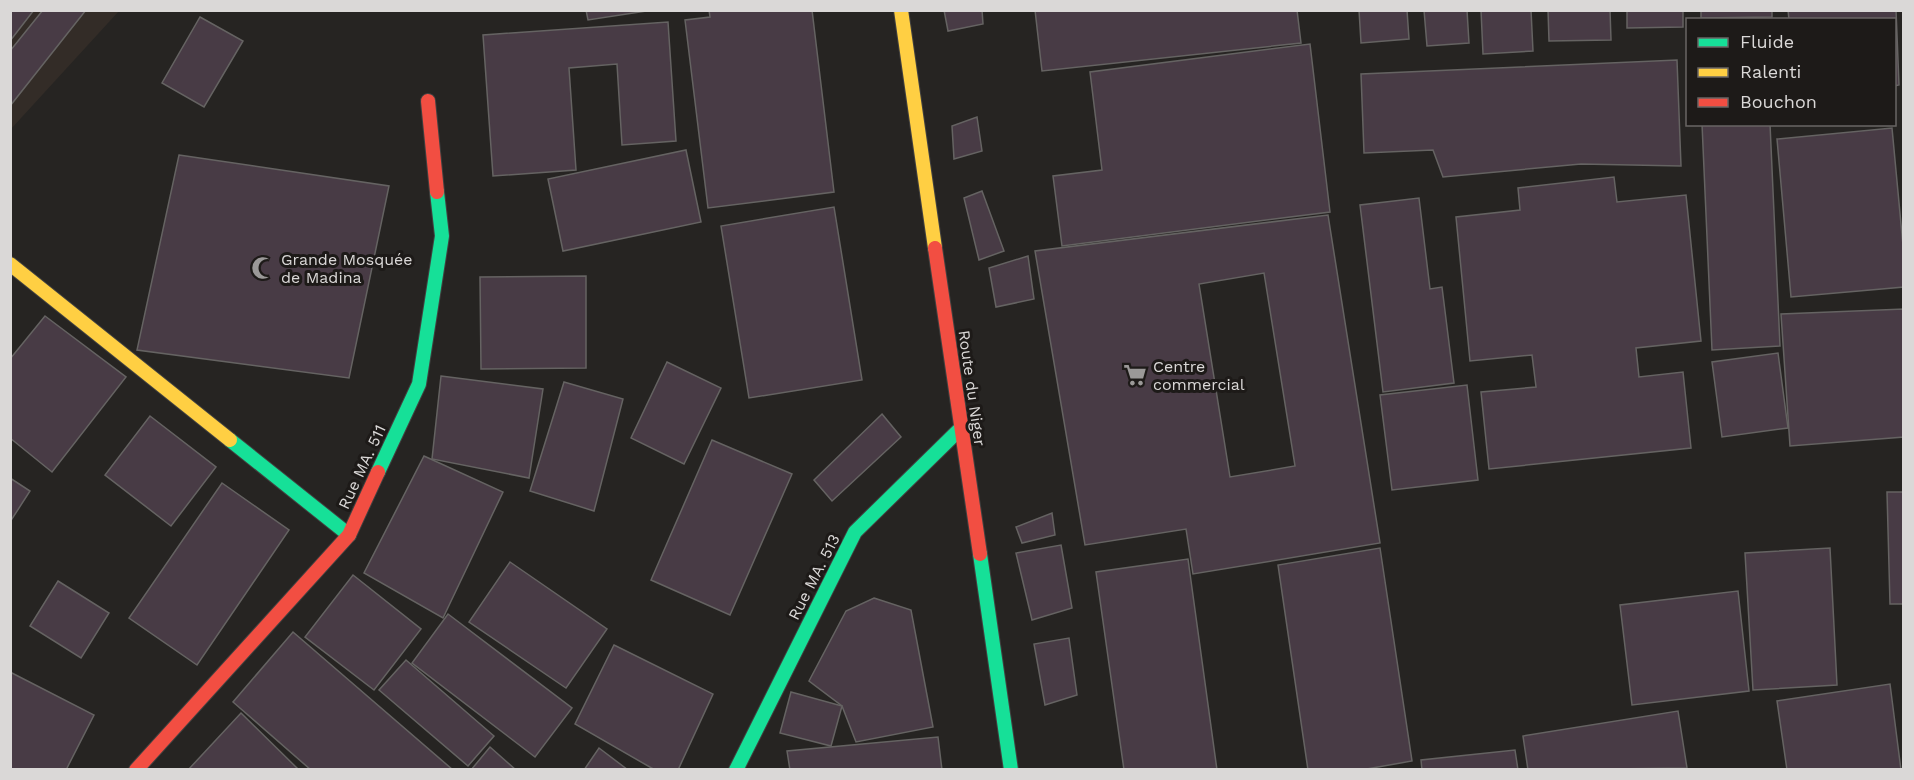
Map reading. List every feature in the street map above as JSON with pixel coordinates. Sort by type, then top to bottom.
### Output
[{"type":"street","name":"Route du Niger","points":[[901,10],[1011,770]]},
{"type":"street","name":"Rue MA. 511","points":[[136,770],[350,535],[418,384],[442,236],[428,101]]},
{"type":"street","points":[[10,264],[350,535]]},
{"type":"street","name":"Rue MA. 513","points":[[736,770],[855,532],[961,428]]},
{"type":"shaded area","points":[[11,11],[119,11],[11,129]]},
{"type":"building","points":[[10,10],[34,10],[10,41]]},
{"type":"building","points":[[43,10],[86,10],[10,106],[10,51]]},
{"type":"building","points":[[586,10],[653,10],[588,20]]},
{"type":"building","points":[[709,10],[812,10],[834,192],[708,208],[685,20],[710,17]]},
{"type":"building","points":[[944,10],[982,10],[983,24],[948,31]]},
{"type":"building","points":[[1035,10],[1297,10],[1301,43],[1042,71]]},
{"type":"building","points":[[1359,10],[1407,10],[1409,39],[1361,43]]},
{"type":"building","points":[[1424,10],[1467,10],[1469,43],[1427,46]]},
{"type":"building","points":[[1481,10],[1531,10],[1533,51],[1483,54]]},
{"type":"building","points":[[1548,10],[1610,10],[1611,40],[1549,41]]},
{"type":"building","points":[[1627,10],[1683,10],[1683,27],[1627,28]]},
{"type":"building","points":[[1701,10],[1772,10],[1772,17],[1701,18]]},
{"type":"building","points":[[1788,10],[1896,10],[1899,85],[1896,86],[1896,18],[1789,18]]},
{"type":"building","points":[[200,17],[243,41],[204,107],[162,83]]},
{"type":"building","points":[[668,22],[676,141],[622,145],[617,64],[569,68],[576,170],[493,176],[483,35]]},
{"type":"building","points":[[1310,44],[1330,212],[1062,246],[1053,176],[1102,170],[1090,72]]},
{"type":"building","points":[[1677,60],[1681,166],[1581,164],[1443,177],[1433,150],[1364,153],[1361,74]]},
{"type":"building","points":[[977,117],[982,151],[954,159],[952,126]]},
{"type":"building","points":[[1702,126],[1770,126],[1780,346],[1712,350]]},
{"type":"building","points":[[1892,128],[1904,256],[1904,287],[1791,297],[1777,139]]},
{"type":"building","points":[[686,150],[701,222],[563,251],[548,179]]},
{"type":"building","name":"Grande Mosquée de Madina","points":[[179,155],[389,186],[349,378],[137,350]]},
{"type":"building","points":[[1614,177],[1617,202],[1686,195],[1701,341],[1636,348],[1639,377],[1683,372],[1691,448],[1489,469],[1481,392],[1536,387],[1532,355],[1470,361],[1456,217],[1520,210],[1518,188]]},
{"type":"building","points":[[982,191],[1004,251],[979,260],[964,198]]},
{"type":"building","points":[[1419,198],[1430,289],[1442,287],[1454,383],[1383,392],[1360,205]]},
{"type":"building","points":[[834,207],[862,380],[749,398],[721,226]]},
{"type":"building","name":"Centre commercial","points":[[1328,215],[1380,543],[1193,574],[1186,529],[1085,545],[1035,251]],"holes":[[[1264,273],[1295,466],[1230,477],[1199,284]]]},
{"type":"building","points":[[1028,256],[1034,299],[996,307],[989,268]]},
{"type":"building","points":[[586,276],[586,368],[481,369],[480,277]]},
{"type":"building","points":[[1904,309],[1904,437],[1790,446],[1781,314]]},
{"type":"building","points":[[45,316],[126,377],[52,472],[10,438],[10,359]]},
{"type":"building","points":[[1778,353],[1788,428],[1722,437],[1712,362]]},
{"type":"building","points":[[667,362],[721,388],[684,464],[631,438]]},
{"type":"building","points":[[441,376],[543,389],[529,478],[432,459]]},
{"type":"building","points":[[564,382],[623,399],[594,511],[530,491]]},
{"type":"building","points":[[1467,385],[1478,480],[1392,490],[1380,395]]},
{"type":"building","points":[[882,414],[901,437],[832,501],[814,480]]},
{"type":"building","points":[[150,416],[216,467],[171,526],[105,475]]},
{"type":"building","points":[[712,440],[792,474],[730,615],[651,580]]},
{"type":"building","points":[[424,456],[503,492],[443,618],[364,573]]},
{"type":"building","points":[[10,478],[30,491],[10,522]]},
{"type":"building","points":[[222,483],[289,530],[197,665],[129,618]]},
{"type":"building","points":[[1887,492],[1904,492],[1904,604],[1890,604]]},
{"type":"building","points":[[1052,513],[1055,535],[1022,543],[1016,527]]},
{"type":"building","points":[[1061,545],[1072,608],[1032,620],[1016,553]]},
{"type":"building","points":[[1380,548],[1412,761],[1361,770],[1308,770],[1278,565]]},
{"type":"building","points":[[1830,548],[1837,685],[1753,690],[1745,553]]},
{"type":"building","points":[[1188,559],[1217,770],[1124,770],[1096,572]]},
{"type":"building","points":[[510,562],[607,629],[566,688],[469,622]]},
{"type":"building","points":[[353,575],[421,629],[374,690],[305,637]]},
{"type":"building","points":[[58,581],[109,613],[81,658],[30,626]]},
{"type":"building","points":[[1738,591],[1749,691],[1632,705],[1620,605]]},
{"type":"building","points":[[874,598],[911,610],[933,727],[856,742],[842,706],[809,681],[846,611]]},
{"type":"building","points":[[448,614],[572,708],[535,757],[412,663]]},
{"type":"building","points":[[293,632],[453,770],[311,770],[233,702]]},
{"type":"building","points":[[1069,638],[1077,695],[1045,705],[1034,644]]},
{"type":"building","points":[[614,645],[713,694],[678,770],[655,770],[575,724]]},
{"type":"building","points":[[406,660],[494,736],[468,766],[379,690]]},
{"type":"building","points":[[10,672],[94,715],[66,770],[10,770]]},
{"type":"building","points":[[1890,684],[1901,770],[1787,770],[1777,701]]},
{"type":"building","points":[[791,692],[842,706],[831,746],[780,733]]},
{"type":"building","points":[[1678,711],[1687,768],[1528,770],[1523,736]]},
{"type":"building","points":[[241,713],[299,770],[188,770]]},
{"type":"building","points":[[938,737],[942,770],[790,770],[787,751]]},
{"type":"building","points":[[490,747],[516,770],[471,770]]},
{"type":"building","points":[[599,748],[628,770],[584,770]]},
{"type":"building","points":[[1515,750],[1518,770],[1422,770],[1421,760]]},
{"type":"traffic: fast","points":[[378,472],[419,384],[442,236],[437,192]]},
{"type":"traffic: fast","points":[[736,770],[855,532],[961,428]]},
{"type":"traffic: fast","points":[[230,440],[349,535]]},
{"type":"traffic: fast","points":[[980,554],[1011,770]]},
{"type":"traffic: slow","points":[[901,10],[935,248]]},
{"type":"traffic: slow","points":[[10,264],[230,440]]},
{"type":"traffic: jam","points":[[428,101],[437,192]]},
{"type":"traffic: jam","points":[[935,248],[980,554]]},
{"type":"traffic: jam","points":[[136,770],[349,535],[378,472]]},
{"type":"place","name":"Grande Mosquée de Madina","points":[[263,268]]},
{"type":"place","name":"Centre commercial","points":[[1135,375]]}]
